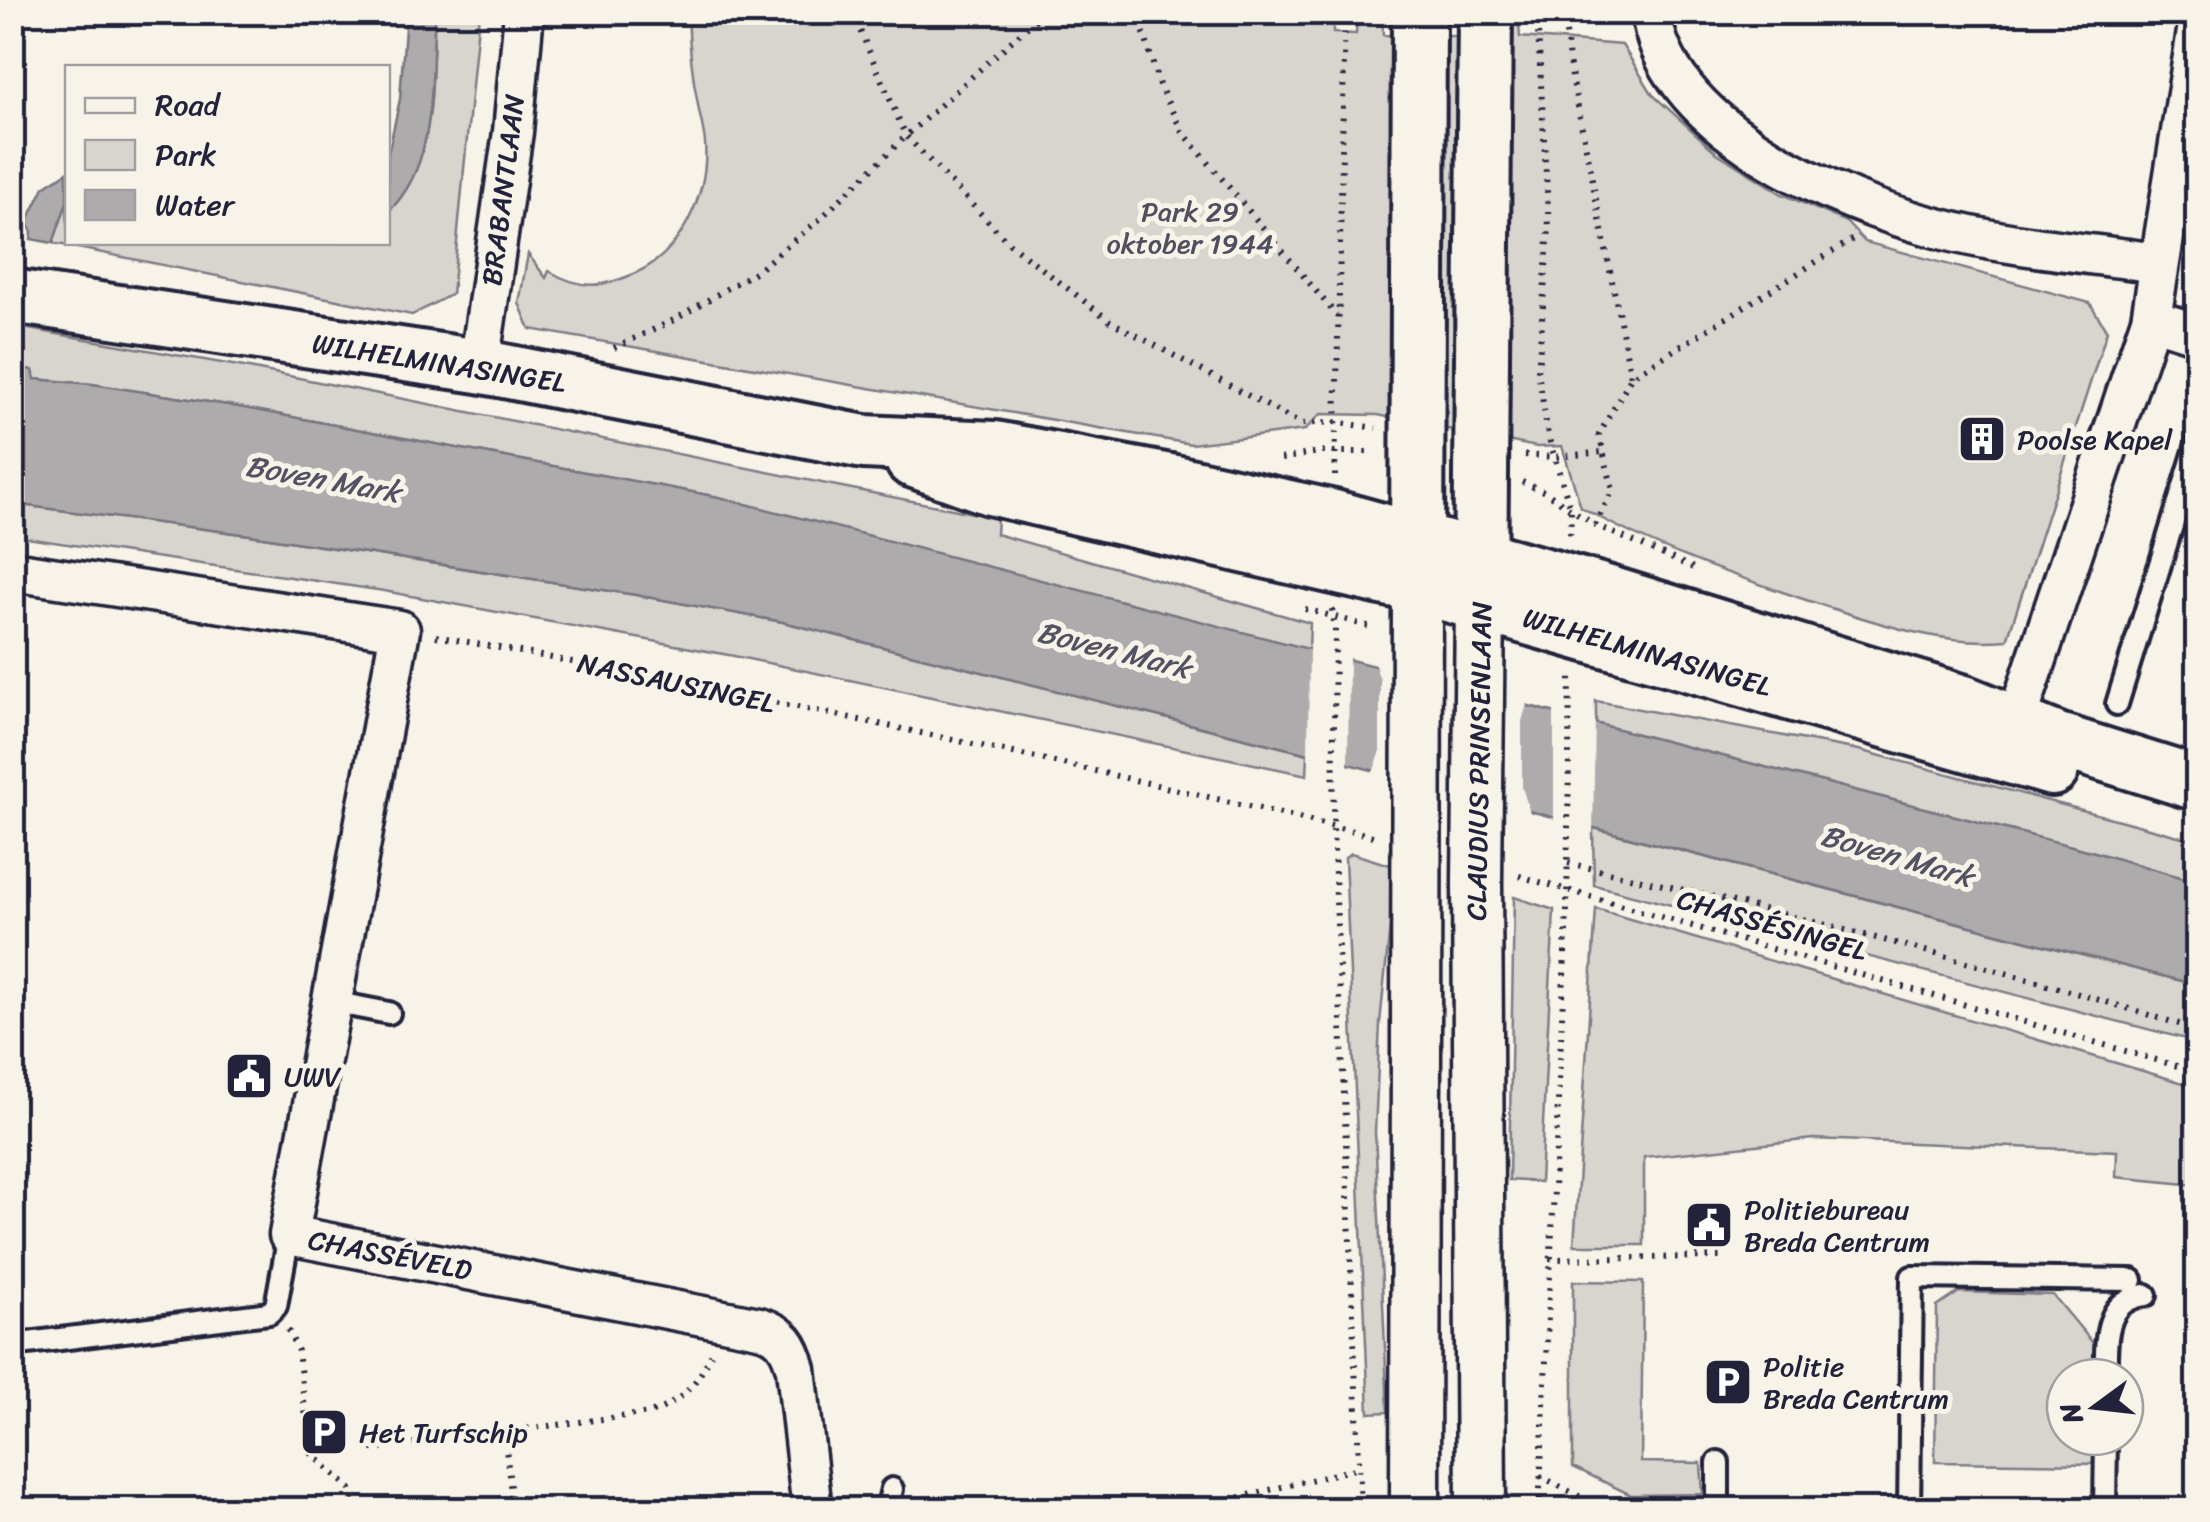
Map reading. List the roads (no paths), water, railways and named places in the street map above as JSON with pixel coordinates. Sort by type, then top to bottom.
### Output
[{"type":"main road","points":[[1417,563],[1418,12]]},
{"type":"main road","name":"CLAUDIUS PRINSENLAAN","points":[[1480,580],[1485,12]]},
{"type":"main road","name":"WILHELMINASINGEL","points":[[12,296],[480,366],[864,442],[990,488],[1417,563],[2198,810]]},
{"type":"main road","name":"WILHELMINASINGEL","points":[[1480,580],[1596,589],[1928,690],[2058,740],[2198,784]]},
{"type":"street","name":"BRABANTLAAN","points":[[480,366],[513,132],[524,12]]},
{"type":"street","points":[[1651,15],[1663,53],[1682,83],[1733,133],[1808,179],[1893,215],[1961,234],[2157,263]]},
{"type":"street","points":[[2016,722],[2150,319],[2198,24]]},
{"type":"street","points":[[2150,319],[2198,334]]},
{"type":"street","points":[[1415,1510],[1417,563]]},
{"type":"street","name":"CHASSÉVELD","points":[[12,571],[400,630],[289,1235],[769,1330],[782,1338],[792,1352],[812,1510]]},
{"type":"street","name":"CLAUDIUS PRINSENLAAN","points":[[1480,580],[1481,1510]]},
{"type":"lane","points":[[2117,704],[2198,441]]},
{"type":"lane","points":[[332,1002],[389,1013]]},
{"type":"lane","points":[[12,1345],[270,1314],[276,1306],[289,1235]]},
{"type":"lane","points":[[1909,1510],[1912,1278],[2139,1288],[2112,1314],[2106,1335],[2106,1357]]},
{"type":"lane","points":[[2105,1510],[2106,1457]]},
{"type":"lane","points":[[1718,1462],[1718,1510]]},
{"type":"water","points":[[406,13],[435,13],[424,145],[416,170],[390,210],[390,145],[400,99]]},
{"type":"water","points":[[65,173],[65,208],[53,243],[31,239],[27,222],[44,187]]},
{"type":"water","name":"Boven Mark","points":[[13,367],[33,370],[35,379],[228,405],[719,497],[2091,851],[2197,882],[2197,985],[1380,772],[783,622],[250,535],[13,504]]},
{"type":"place","name":"Poolse Kapel","points":[[1982,439]]},
{"type":"place","name":"UWV","points":[[249,1076]]},
{"type":"place","name":"Politiebureau Breda Centrum","points":[[1709,1225]]},
{"type":"place","name":"Politie Breda Centrum","points":[[1728,1382]]},
{"type":"place","name":"Het Turfschip","points":[[324,1432]]},
{"type":"park label","name":"Park 29 oktober 1944","points":[[1190,227]]}]
